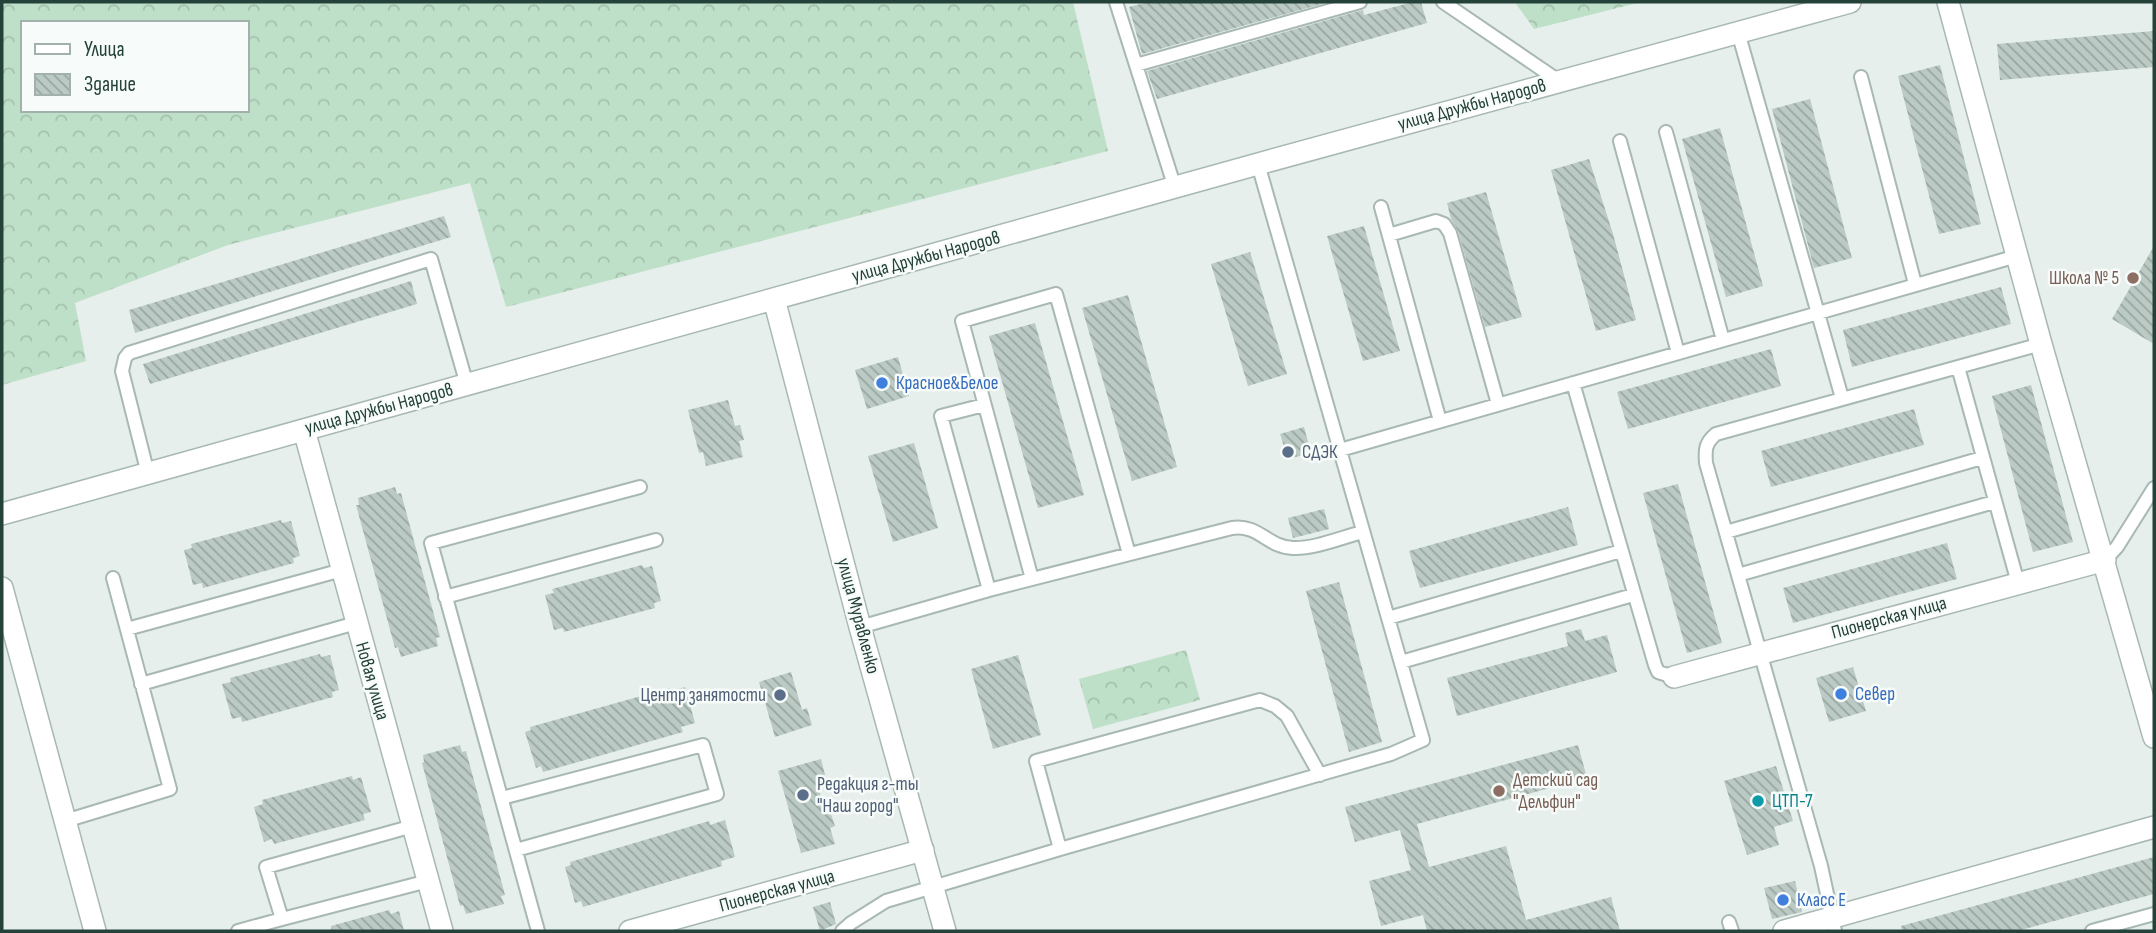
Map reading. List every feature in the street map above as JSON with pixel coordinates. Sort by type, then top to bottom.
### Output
[{"type":"street","name":"улица Дружбы Народов","points":[[2,514],[1850,2]]},
{"type":"street","points":[[1948,2],[2041,344],[2154,737]]},
{"type":"street","name":"улица Муравленко","points":[[774,299],[860,627],[945,931]]},
{"type":"street","name":"Новая улица","points":[[304,430],[442,931]]},
{"type":"street","name":"Пионерская улица","points":[[1674,677],[2105,560]]},
{"type":"street","points":[[2,588],[95,931]]},
{"type":"street","points":[[1784,931],[1833,924],[2154,827]]},
{"type":"street","name":"Пионерская улица","points":[[631,931],[923,850]]},
{"type":"lane","points":[[1115,2],[1175,188]]},
{"type":"lane","points":[[1136,65],[1360,2]]},
{"type":"lane","points":[[1443,2],[1559,81]]},
{"type":"lane","points":[[1738,32],[1842,398]]},
{"type":"lane","points":[[1861,77],[1915,284]]},
{"type":"lane","points":[[1666,132],[1723,340]]},
{"type":"lane","points":[[1620,141],[1678,353]]},
{"type":"lane","points":[[842,931],[886,901],[1391,754],[1423,740],[1258,164]]},
{"type":"lane","points":[[1381,207],[1440,421]]},
{"type":"lane","points":[[1389,234],[1436,222],[1444,224],[1450,233],[1498,404]]},
{"type":"lane","points":[[1340,450],[2017,256]]},
{"type":"lane","points":[[148,474],[122,371],[129,353],[431,259],[467,385]]},
{"type":"lane","points":[[1032,579],[962,321],[1055,295],[1129,554]]},
{"type":"lane","points":[[1833,924],[1821,866],[1706,463],[1708,441],[1716,434],[2041,344]]},
{"type":"lane","points":[[1958,367],[2018,583]]},
{"type":"lane","points":[[1573,383],[1633,595],[1658,672],[1674,677]]},
{"type":"lane","points":[[984,405],[941,416],[989,590]]},
{"type":"lane","points":[[1726,532],[1982,458]]},
{"type":"lane","points":[[538,931],[431,543],[640,487]]},
{"type":"lane","points":[[2105,560],[2117,547],[2154,488]]},
{"type":"lane","points":[[1738,575],[1994,502]]},
{"type":"lane","points":[[860,627],[989,590],[1240,527],[1248,527],[1279,546],[1294,548],[1363,532]]},
{"type":"lane","points":[[445,597],[656,540]]},
{"type":"lane","points":[[1388,618],[1621,551]]},
{"type":"lane","points":[[127,629],[342,570]]},
{"type":"lane","points":[[65,821],[170,789],[113,578]]},
{"type":"lane","points":[[1401,662],[1633,595]]},
{"type":"lane","points":[[141,684],[356,624]]},
{"type":"lane","points":[[1060,849],[1036,761],[1260,701],[1275,706],[1287,716],[1320,775]]},
{"type":"lane","points":[[502,798],[703,745],[717,794],[516,849]]},
{"type":"lane","points":[[282,919],[266,867],[413,827]]},
{"type":"lane","points":[[238,931],[428,881]]},
{"type":"lane","points":[[2092,931],[2154,914]]},
{"type":"green space","points":[[2,2],[1073,2],[1108,151],[506,307],[470,183],[228,245],[75,303],[86,361],[2,385]]},
{"type":"green space","points":[[1515,2],[1641,2],[1534,29]]},
{"type":"green space","points":[[1186,650],[1200,700],[1093,729],[1079,679]]},
{"type":"building","points":[[1148,2],[1329,2],[1142,54],[1129,7]]},
{"type":"building","points":[[1421,2],[1427,23],[1157,99],[1147,71],[1363,10],[1364,15]]},
{"type":"building","points":[[2154,31],[2154,67],[2000,80],[1997,44]]},
{"type":"building","points":[[1940,65],[1981,224],[1939,234],[1898,76]]},
{"type":"building","points":[[1810,99],[1852,258],[1814,268],[1772,109]]},
{"type":"building","points":[[1720,128],[1763,286],[1726,297],[1682,139]]},
{"type":"building","points":[[1589,159],[1636,320],[1596,331],[1551,170]]},
{"type":"building","points":[[1486,192],[1522,317],[1485,327],[1458,231],[1451,219],[1447,203]]},
{"type":"building","points":[[444,216],[451,237],[135,333],[129,310]]},
{"type":"building","points":[[1364,226],[1400,351],[1363,361],[1327,236]]},
{"type":"building","points":[[2154,246],[2154,344],[2112,319]]},
{"type":"building","points":[[1250,252],[1287,374],[1248,386],[1211,264]]},
{"type":"building","points":[[411,281],[417,304],[150,384],[143,364]]},
{"type":"building","points":[[2001,287],[2011,324],[1852,367],[1843,330]]},
{"type":"building","points":[[1128,295],[1177,467],[1132,481],[1082,308]]},
{"type":"building","points":[[1035,323],[1084,495],[1038,508],[989,336]]},
{"type":"building","points":[[1771,349],[1781,386],[1628,429],[1617,392]]},
{"type":"building","name":"Красное&Белое","points":[[898,357],[909,396],[867,409],[855,370]]},
{"type":"building","points":[[2031,385],[2073,542],[2033,552],[1992,396]]},
{"type":"building","points":[[728,400],[735,426],[740,425],[744,440],[739,441],[743,457],[706,466],[703,452],[699,453],[688,410]]},
{"type":"building","points":[[1914,409],[1924,445],[1771,487],[1761,451]]},
{"type":"building","points":[[1304,427],[1311,453],[1288,459],[1280,434]]},
{"type":"building","points":[[914,443],[938,528],[893,542],[868,456]]},
{"type":"building","points":[[1678,484],[1722,643],[1687,653],[1643,493]]},
{"type":"building","points":[[395,487],[397,494],[401,493],[440,637],[436,638],[438,646],[401,657],[398,647],[395,648],[356,505],[359,505],[358,498]]},
{"type":"building","points":[[1568,507],[1578,545],[1420,588],[1409,551]]},
{"type":"building","points":[[1324,509],[1329,529],[1293,538],[1288,518]]},
{"type":"building","points":[[281,520],[282,523],[291,521],[300,556],[293,558],[294,563],[203,588],[202,583],[193,585],[184,550],[192,548],[191,544]]},
{"type":"building","points":[[1947,543],[1957,579],[1793,623],[1783,588]]},
{"type":"building","points":[[642,565],[644,568],[652,566],[661,601],[654,603],[655,608],[564,632],[563,628],[554,630],[545,595],[554,593],[552,589]]},
{"type":"building","points":[[1339,582],[1382,742],[1349,752],[1306,591]]},
{"type":"building","points":[[1581,629],[1585,641],[1607,635],[1617,672],[1457,716],[1447,678],[1568,646],[1565,633]]},
{"type":"building","points":[[320,654],[321,657],[330,655],[339,690],[332,692],[333,697],[242,722],[241,717],[232,719],[222,684],[231,682],[230,678]]},
{"type":"building","points":[[1018,655],[1041,735],[993,749],[971,669]]},
{"type":"building","name":"Север","points":[[1853,667],[1866,711],[1829,722],[1816,678]]},
{"type":"building","name":"Центр занятости","points":[[791,672],[802,710],[807,708],[812,725],[775,737],[759,682]]},
{"type":"building","points":[[685,687],[695,723],[681,727],[683,732],[543,772],[541,766],[536,768],[525,732],[531,730],[530,727],[670,688],[670,691]]},
{"type":"building","points":[[460,745],[462,752],[466,751],[505,895],[501,896],[504,904],[466,914],[463,905],[460,906],[422,763],[423,755]]},
{"type":"building","points":[[1578,745],[1587,778],[1417,824],[1429,867],[1506,846],[1526,920],[1611,897],[1620,931],[1427,931],[1423,915],[1381,926],[1369,881],[1411,870],[1400,830],[1355,842],[1345,807]]},
{"type":"building","name":"Редакция г-ты \"Наш город\"","points":[[821,759],[825,775],[816,778],[825,812],[830,811],[835,826],[830,828],[835,844],[801,853],[778,771]]},
{"type":"building","name":"ЦТП-7","points":[[1776,766],[1793,821],[1774,827],[1779,845],[1747,855],[1724,781]]},
{"type":"building","points":[[352,776],[353,780],[361,777],[371,812],[363,814],[365,820],[274,844],[272,839],[264,842],[254,807],[263,804],[262,800]]},
{"type":"building","points":[[725,820],[735,857],[721,861],[722,866],[583,907],[581,901],[575,903],[565,867],[571,865],[570,862],[709,821],[710,825]]},
{"type":"building","points":[[2154,857],[2154,894],[2017,931],[1902,931],[1901,926]]},
{"type":"building","name":"Класс Е","points":[[1795,881],[1802,912],[1772,919],[1764,888]]},
{"type":"building","points":[[830,902],[836,924],[820,931],[813,907]]},
{"type":"building","points":[[389,910],[391,914],[399,911],[404,931],[331,931],[331,926]]},
{"type":"place","name":"Школа № 5","points":[[2133,278]]},
{"type":"place","name":"Красное&Белое","points":[[882,383]]},
{"type":"place","name":"СДЭК","points":[[1288,452]]},
{"type":"place","name":"Север","points":[[1841,694]]},
{"type":"place","name":"Центр занятости","points":[[780,695]]},
{"type":"place","name":"Детский сад \"Дельфин\"","points":[[1499,791]]},
{"type":"place","name":"Редакция г-ты \"Наш город\"","points":[[803,795]]},
{"type":"place","name":"ЦТП-7","points":[[1758,801]]},
{"type":"place","name":"Класс Е","points":[[1783,900]]}]
